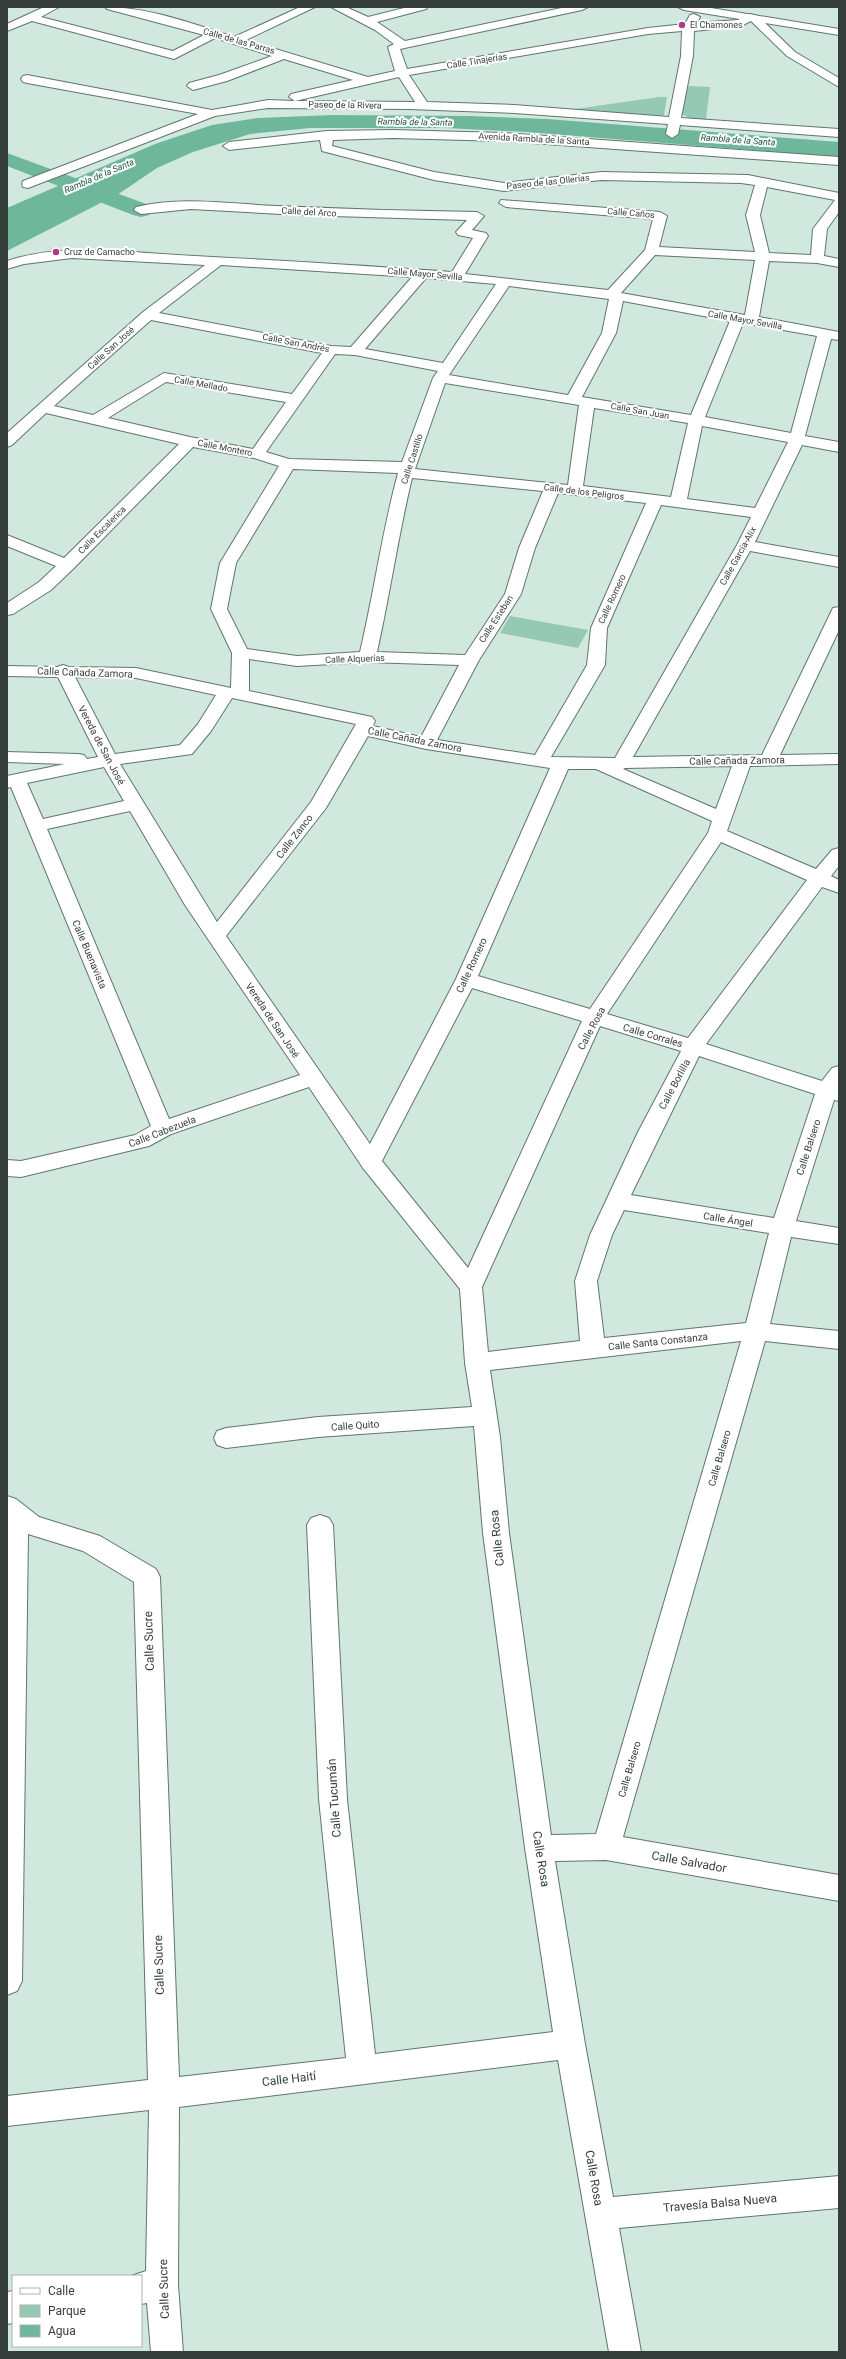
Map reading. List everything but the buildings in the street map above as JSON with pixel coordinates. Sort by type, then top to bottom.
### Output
[{"type":"street","points":[[7,28],[53,7]]},
{"type":"street","name":"Calle de las Parras","points":[[111,7],[170,21],[237,40],[366,80]]},
{"type":"street","points":[[237,40],[309,7]]},
{"type":"street","points":[[337,7],[366,21],[395,38],[402,45]]},
{"type":"street","points":[[366,21],[422,7]]},
{"type":"street","points":[[424,106],[402,73],[394,47],[582,7]]},
{"type":"street","points":[[684,7],[691,11],[718,12],[839,32]]},
{"type":"street","points":[[691,11],[688,30],[687,56],[675,121],[668,149],[669,157],[686,164],[762,183],[839,196]]},
{"type":"street","points":[[170,21],[181,12]]},
{"type":"street","points":[[30,17],[174,54],[215,34]]},
{"type":"street","points":[[752,18],[791,54],[839,84]]},
{"type":"street","name":"Calle Tinajerías","points":[[268,104],[366,80],[402,73],[648,32],[688,30],[741,23],[752,18]]},
{"type":"street","points":[[193,86],[223,78],[284,54]]},
{"type":"street","points":[[27,79],[213,113]]},
{"type":"street","name":"Paseo de la Rivera","points":[[28,184],[154,134],[213,113],[268,104],[514,109],[675,121]]},
{"type":"street","points":[[675,121],[839,133]]},
{"type":"street","name":"Avenida Rambla de la Santa","points":[[229,146],[279,139],[327,135],[466,136],[839,161]]},
{"type":"street","name":"Paseo de las Ollerías","points":[[327,135],[326,148],[434,176],[504,187],[601,176],[741,178],[762,183]]},
{"type":"street","points":[[678,502],[696,420],[744,320],[763,256],[753,215],[762,183]]},
{"type":"street","name":"Calle Caños","points":[[506,202],[660,216],[651,251],[614,296]]},
{"type":"street","points":[[816,259],[820,229],[839,203]]},
{"type":"street","name":"Calle del Arco","points":[[141,210],[164,205],[194,204],[224,208],[360,214],[478,216],[463,232],[481,236],[456,277]]},
{"type":"street","points":[[651,251],[816,259],[839,263]]},
{"type":"street","name":"Calle Mayor Sevilla","points":[[7,265],[22,260],[72,254],[338,266],[505,281],[614,296],[832,335]]},
{"type":"street","name":"Calle San José","points":[[7,442],[25,424],[148,315],[219,260]]},
{"type":"street","points":[[355,351],[422,274]]},
{"type":"street","name":"Calle Castillo","points":[[367,657],[380,601],[394,522],[406,473],[443,373],[505,281]]},
{"type":"street","points":[[575,490],[580,401],[609,333],[614,296]]},
{"type":"street","name":"Calle San Andrés","points":[[148,315],[331,350],[355,351],[443,373]]},
{"type":"street","name":"Calle García-Alix","points":[[620,764],[745,545],[761,513],[797,439],[832,335]]},
{"type":"street","points":[[257,454],[331,350]]},
{"type":"street","name":"Calle San Juan","points":[[443,373],[580,401],[696,420],[839,447]]},
{"type":"street","name":"Calle Mellado","points":[[95,420],[164,377],[295,399]]},
{"type":"street","name":"Calle Montero","points":[[44,408],[190,442],[257,454],[288,464],[402,467],[406,473]]},
{"type":"street","points":[[7,418],[25,424]]},
{"type":"street","name":"Calle Escalerica","points":[[7,610],[45,586],[68,565],[190,442]]},
{"type":"street","points":[[12,781],[109,760],[186,750],[233,694],[241,653],[219,609],[228,563],[288,464]]},
{"type":"street","name":"Calle de los Peligros","points":[[406,473],[575,490],[761,513]]},
{"type":"street","name":"Calle Esteban","points":[[426,744],[470,660],[513,594],[527,548],[552,488]]},
{"type":"street","name":"Calle Romero","points":[[540,760],[596,665],[599,628],[655,500]]},
{"type":"street","points":[[7,540],[68,565]]},
{"type":"street","points":[[745,545],[839,562]]},
{"type":"street","points":[[769,759],[839,612]]},
{"type":"street","name":"Calle Alquerías","points":[[241,653],[297,661],[367,657],[470,660]]},
{"type":"street","name":"Calle Cañada Zamora","points":[[7,671],[63,670],[136,673],[366,721],[363,729],[426,744],[561,764],[620,764],[769,759],[839,759]]},
{"type":"street","name":"Vereda de San José","points":[[63,670],[109,760],[195,905],[371,1162],[471,1287]]},
{"type":"street","name":"Calle Zanco","points":[[216,936],[319,804],[363,729]]},
{"type":"street","points":[[7,757],[109,760]]},
{"type":"street","name":"Calle Rosa","points":[[471,1287],[594,1018],[720,826],[743,760]]},
{"type":"street","name":"Calle Romero","points":[[371,1162],[466,979],[561,764]]},
{"type":"street","points":[[598,764],[818,878],[839,887]]},
{"type":"street","name":"Calle Buenavista","points":[[12,781],[37,826],[163,1129]]},
{"type":"street","points":[[37,826],[134,804]]},
{"type":"street","name":"Calle Borlilla","points":[[593,1348],[586,1281],[600,1235],[618,1201],[649,1132],[693,1047],[818,878],[839,854]]},
{"type":"street","name":"Calle Corrales","points":[[466,979],[693,1047],[835,1086]]},
{"type":"street","name":"Calle Cabezuela","points":[[7,1168],[21,1168],[114,1148],[141,1140],[163,1129],[313,1078]]},
{"type":"street","name":"Calle Balsero","points":[[606,1847],[756,1331],[782,1228],[835,1086]]},
{"type":"street","name":"Calle Ángel","points":[[618,1201],[839,1236]]},
{"type":"street","points":[[471,1287],[477,1363]]},
{"type":"street","name":"Calle Santa Constanza","points":[[477,1363],[593,1348],[756,1331],[839,1340]]},
{"type":"street","name":"Calle Rosa","points":[[477,1363],[485,1416],[496,1533],[539,1848],[570,2044],[625,2352]]},
{"type":"street","name":"Calle Quito","points":[[226,1438],[318,1427],[485,1416]]},
{"type":"street","points":[[7,1981],[11,1510]]},
{"type":"street","name":"Calle Sucre","points":[[11,1510],[31,1525],[91,1543],[147,1578],[164,2094],[152,2286],[167,2352]]},
{"type":"street","name":"Calle Tucumán","points":[[320,1525],[333,1799],[362,2071]]},
{"type":"street","name":"Calle Salvador","points":[[539,1848],[606,1847],[839,1888]]},
{"type":"street","name":"Calle Haití","points":[[7,2111],[362,2071],[570,2044]]},
{"type":"street","name":"Travesía Balsa Nueva","points":[[600,2214],[839,2192]]},
{"type":"green space","points":[[685,87],[710,87],[706,119],[691,119],[682,114]]},
{"type":"green space","points":[[667,97],[664,115],[659,118],[568,110]]},
{"type":"green space","points":[[510,616],[588,630],[578,648],[500,633]]},
{"type":"water","name":"Rambla de la Santa","points":[[333,115],[469,116],[547,119],[839,142],[839,157],[526,132],[445,128],[310,128],[250,134],[193,152],[157,168],[120,193],[7,251],[7,208],[155,144],[212,125],[258,118]]},
{"type":"waterway","name":"Rambla de la Santa","points":[[7,159],[141,210]]},
{"type":"place","name":"El Chamones","points":[[682,25]]},
{"type":"place","name":"Cruz de Camacho","points":[[56,252]]}]
